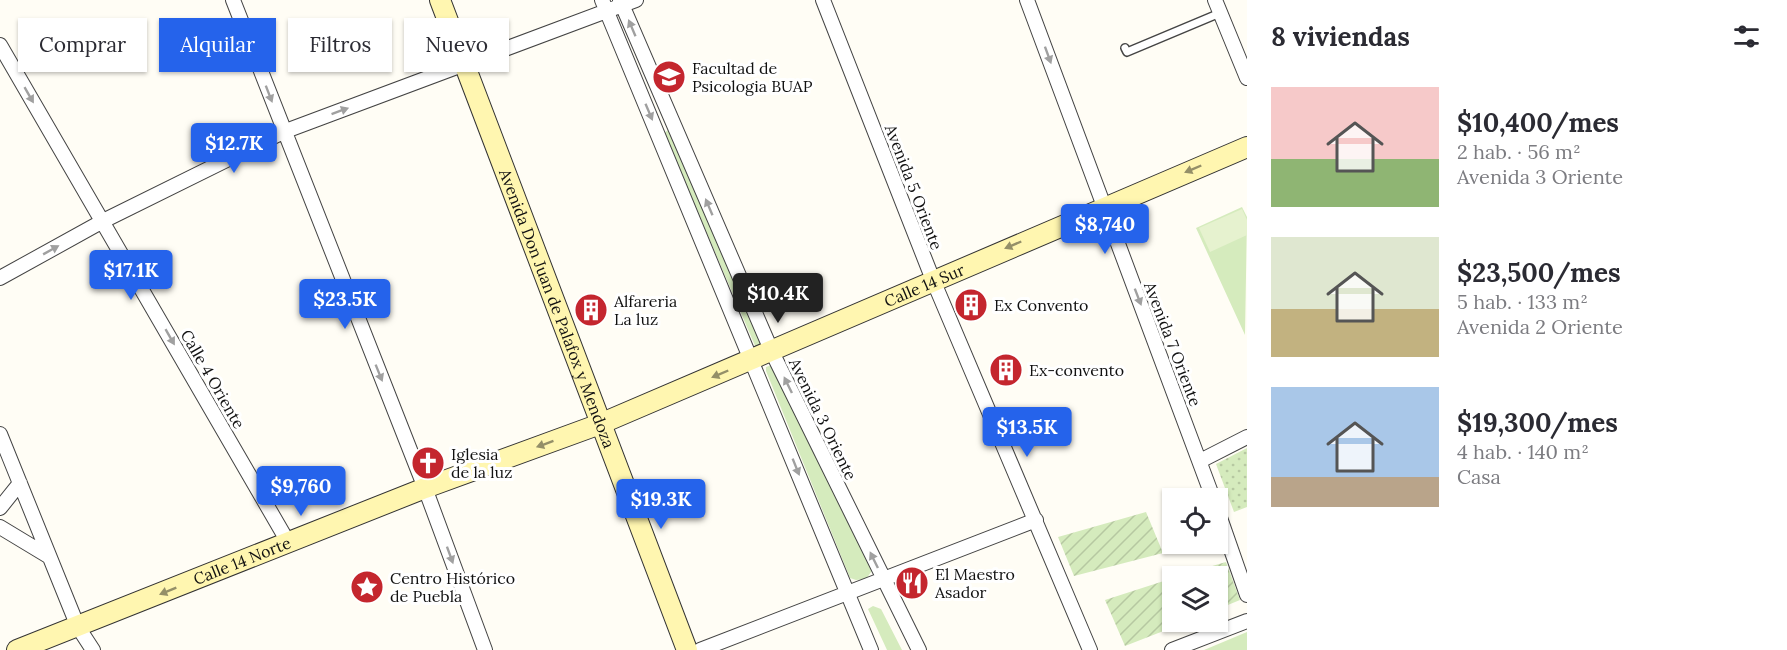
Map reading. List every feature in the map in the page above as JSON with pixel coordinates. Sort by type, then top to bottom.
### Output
[{"type":"main road","name":"Avenida Don Juan de Palafox y Mendoza","points":[[440,0],[447,18]]},
{"type":"main road","name":"Avenida Don Juan de Palafox y Mendoza","points":[[468,72],[687,650]]},
{"type":"main road","name":"Calle 14 Sur","points":[[600,424],[752,361],[1104,206],[1247,147]]},
{"type":"main road","name":"Calle 14 Norte","points":[[17,650],[425,488],[600,424]]},
{"type":"street","points":[[233,0],[283,132],[425,488],[485,650]]},
{"type":"street","points":[[509,46],[604,6],[636,0]]},
{"type":"street","name":"Avenida 5 Oriente","points":[[824,0],[933,280],[1090,650]]},
{"type":"street","name":"Avenida 7 Oriente","points":[[1027,0],[1209,488]]},
{"type":"street","name":"Avenida 3 Oriente","points":[[621,3],[772,352],[919,650]]},
{"type":"street","points":[[604,6],[871,650]]},
{"type":"street","points":[[1218,7],[1247,78]]},
{"type":"street","name":"Calle 4 Oriente","points":[[0,45],[288,542]]},
{"type":"street","points":[[0,278],[102,221],[283,132],[444,72]]},
{"type":"street","points":[[0,434],[78,627],[93,650]]},
{"type":"street","points":[[1200,461],[1247,437]]},
{"type":"street","points":[[0,508],[20,483]]},
{"type":"street","points":[[700,650],[884,581],[1036,520]]},
{"type":"street","points":[[0,527],[48,556]]},
{"type":"street","points":[[1228,541],[1247,595]]},
{"type":"street","points":[[1172,650],[1247,621]]},
{"type":"lane","points":[[1125,48],[1127,52],[1218,7]]},
{"type":"green space","points":[[668,130],[764,345],[756,348],[664,133]]},
{"type":"green space","points":[[1242,207],[1247,217],[1245,335],[1196,228]]},
{"type":"green space","points":[[1242,209],[1247,220],[1247,235],[1210,252],[1199,228]]},
{"type":"green space","points":[[772,365],[874,568],[866,579],[850,578],[766,371],[766,367]]},
{"type":"green space","points":[[1247,448],[1247,507],[1234,512],[1228,496],[1228,488],[1225,488],[1216,464]]},
{"type":"green space","points":[[1146,512],[1162,553],[1074,576],[1058,537]]},
{"type":"green space","points":[[1226,562],[1227,566],[1212,566]]},
{"type":"green space","points":[[1228,567],[1240,600],[1228,605]]},
{"type":"green space","points":[[1162,582],[1162,632],[1125,646],[1105,600]]},
{"type":"green space","points":[[873,606],[881,609],[902,650],[887,650],[868,609]]},
{"type":"green space","points":[[1247,632],[1247,650],[1204,650]]},
{"type":"place","name":"Facultad de Psicologia BUAP","points":[[669,77]]},
{"type":"place","name":"Ex Convento","points":[[971,305]]},
{"type":"place","name":"Alfareria La luz","points":[[591,310]]},
{"type":"place","name":"Ex-convento","points":[[1006,370]]},
{"type":"place","name":"Iglesia de la luz","points":[[428,463]]},
{"type":"place","name":"El Maestro Asador","points":[[912,583]]},
{"type":"place","name":"Centro Histórico de Puebla","points":[[367,587]]}]
